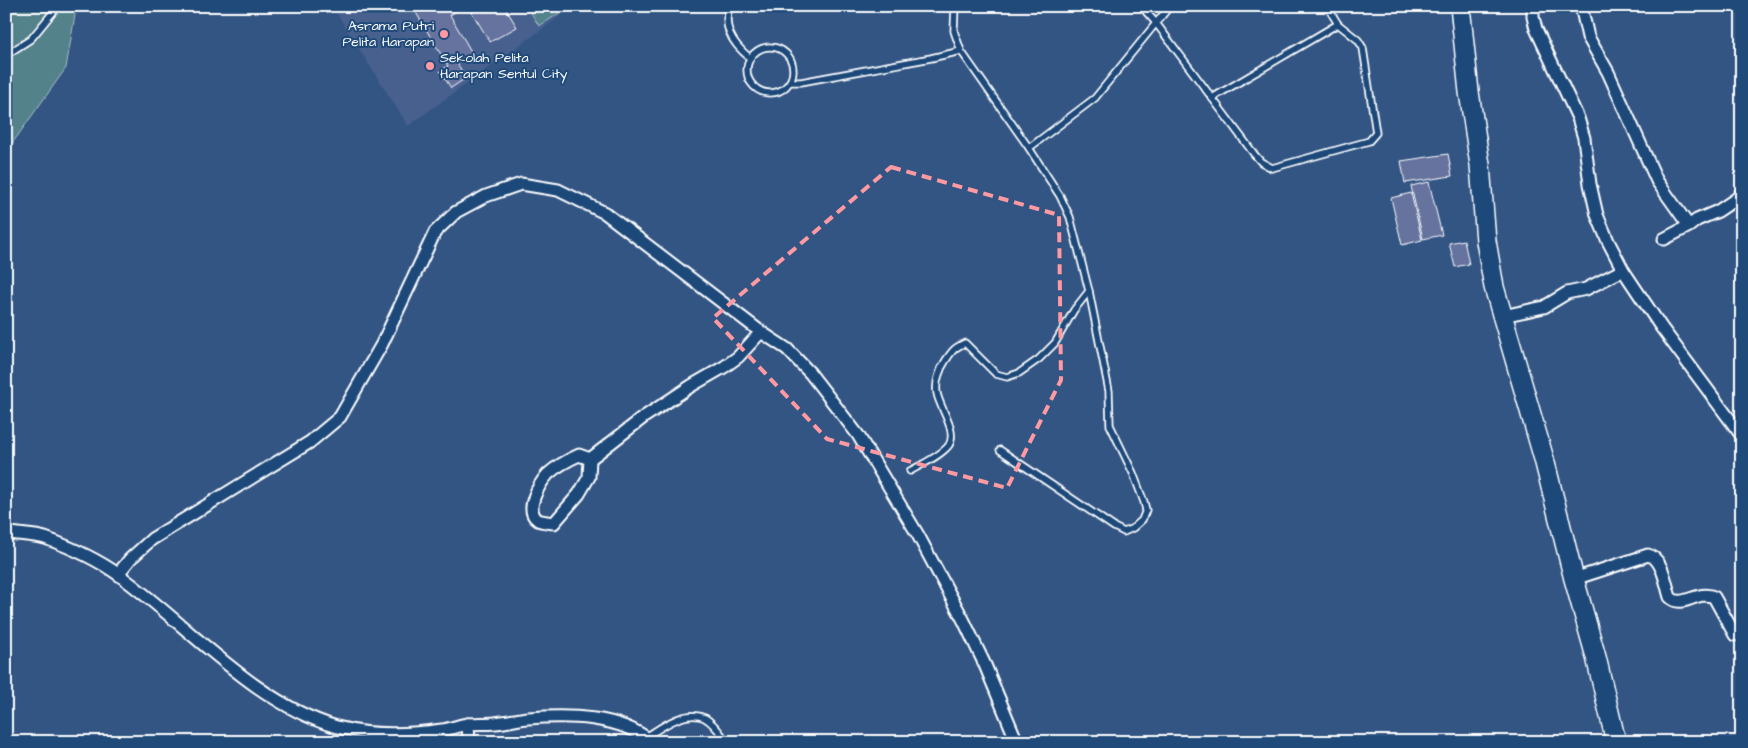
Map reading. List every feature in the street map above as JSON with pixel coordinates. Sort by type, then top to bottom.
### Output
[{"type":"main road","points":[[1460,6],[1469,92],[1480,165],[1486,241],[1494,287],[1544,459],[1596,657],[1616,742]]},
{"type":"street","points":[[1533,6],[1536,28],[1572,104],[1584,138],[1590,184],[1597,215],[1623,270],[1661,327],[1742,436]]},
{"type":"street","points":[[1581,6],[1588,37],[1608,72],[1656,181],[1689,226]]},
{"type":"street","points":[[118,574],[130,559],[152,539],[310,442],[340,417],[382,344],[435,232],[456,212],[486,196],[521,184],[558,190],[605,213],[761,332],[787,348],[810,373],[858,435],[918,535],[964,621],[985,665],[1017,742]]},
{"type":"street","points":[[1664,239],[1697,220],[1718,211],[1742,193]]},
{"type":"street","points":[[1503,316],[1544,307],[1566,294],[1586,289],[1623,270]]},
{"type":"street","points":[[590,459],[579,455],[563,463],[548,474],[538,488],[532,505],[534,515],[539,521],[554,523],[578,494],[589,477],[590,459],[644,417],[738,357],[761,332]]},
{"type":"street","points":[[6,534],[11,533],[43,538],[86,555],[118,574],[236,671],[276,699],[308,717],[338,727],[360,732],[378,733],[429,732],[468,724],[494,723],[528,718],[577,718],[600,720],[633,730],[649,740]]},
{"type":"street","points":[[1574,579],[1653,556],[1659,562],[1670,597],[1673,600],[1680,602],[1703,594],[1714,597],[1735,635]]},
{"type":"street","points":[[468,724],[469,742]]},
{"type":"lane","points":[[6,55],[31,39],[54,12],[56,6]]},
{"type":"lane","points":[[730,6],[726,15],[727,28],[740,50],[750,58]]},
{"type":"lane","points":[[954,6],[954,30],[961,51],[1056,189],[1070,217],[1089,291],[1109,392],[1110,425],[1133,473],[1144,502],[1146,510],[1142,520],[1133,528],[1124,532],[1000,450]]},
{"type":"lane","points":[[1141,6],[1156,23],[1260,162],[1272,168],[1369,141],[1376,133],[1362,48],[1358,40],[1338,24],[1327,6]]},
{"type":"lane","points":[[1029,148],[1096,98],[1170,6]]},
{"type":"lane","points":[[1212,98],[1338,24]]},
{"type":"lane","points":[[772,47],[784,52],[791,63],[792,76],[790,82],[786,87],[774,93],[761,92],[755,88],[748,77],[747,71],[750,58],[759,49],[772,47]]},
{"type":"lane","points":[[790,82],[801,82],[961,51]]},
{"type":"lane","points":[[910,470],[934,457],[948,446],[951,439],[950,426],[937,393],[940,369],[954,348],[966,343],[996,374],[1007,377],[1019,373],[1039,359],[1054,343],[1074,310],[1089,291]]},
{"type":"lane","points":[[649,740],[672,722],[691,715],[705,719],[716,728],[727,742]]},
{"type":"highlighted area","points":[[891,167],[1059,215],[1061,380],[1007,488],[827,439],[713,318]]},
{"type":"shaded area","name":"Sekolah Pelita Harapan Sentul City","points":[[332,6],[574,6],[408,126]]},
{"type":"green space","points":[[6,6],[74,6],[75,15],[66,68],[6,152]]},
{"type":"green space","points":[[527,6],[571,6],[539,26]]},
{"type":"building","name":"Asrama Putri Pelita Harapan","points":[[412,6],[465,6],[450,15],[472,53],[457,63],[466,78],[451,88],[440,71],[448,66]]},
{"type":"building","name":"Asrama Putri Pelita Harapan","points":[[468,6],[504,6],[517,27],[490,42]]},
{"type":"building","points":[[1448,154],[1452,176],[1405,183],[1401,161]]},
{"type":"building","points":[[1429,182],[1442,235],[1423,239],[1411,186]]},
{"type":"building","points":[[1411,193],[1422,240],[1402,245],[1391,198]]},
{"type":"building","points":[[1464,240],[1469,264],[1455,267],[1449,243]]},
{"type":"place","name":"Asrama Putri Pelita Harapan","points":[[444,34]]},
{"type":"place","name":"Sekolah Pelita Harapan Sentul City","points":[[430,66]]}]
